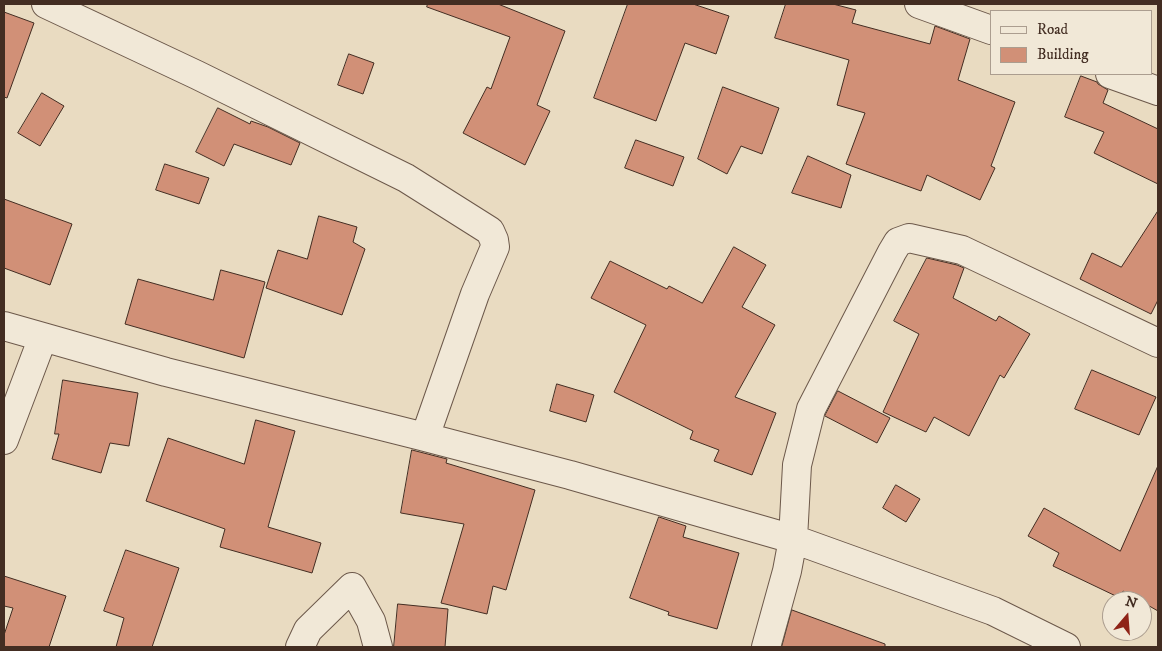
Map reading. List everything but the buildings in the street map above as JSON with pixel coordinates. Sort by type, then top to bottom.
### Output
[{"type":"street","points":[[46,4],[406,178],[490,232],[495,247],[475,294],[425,438]]},
{"type":"street","points":[[919,4],[990,30]]},
{"type":"street","points":[[1113,75],[1158,91]]},
{"type":"street","points":[[766,647],[787,571],[793,539],[797,465],[811,409],[898,242],[909,238],[962,250],[1158,343]]},
{"type":"street","points":[[4,326],[166,372],[570,475],[793,539],[993,612],[1066,647]]},
{"type":"street","points":[[4,440],[43,337]]},
{"type":"street","points":[[300,647],[308,630],[352,587],[371,621],[378,647]]}]
